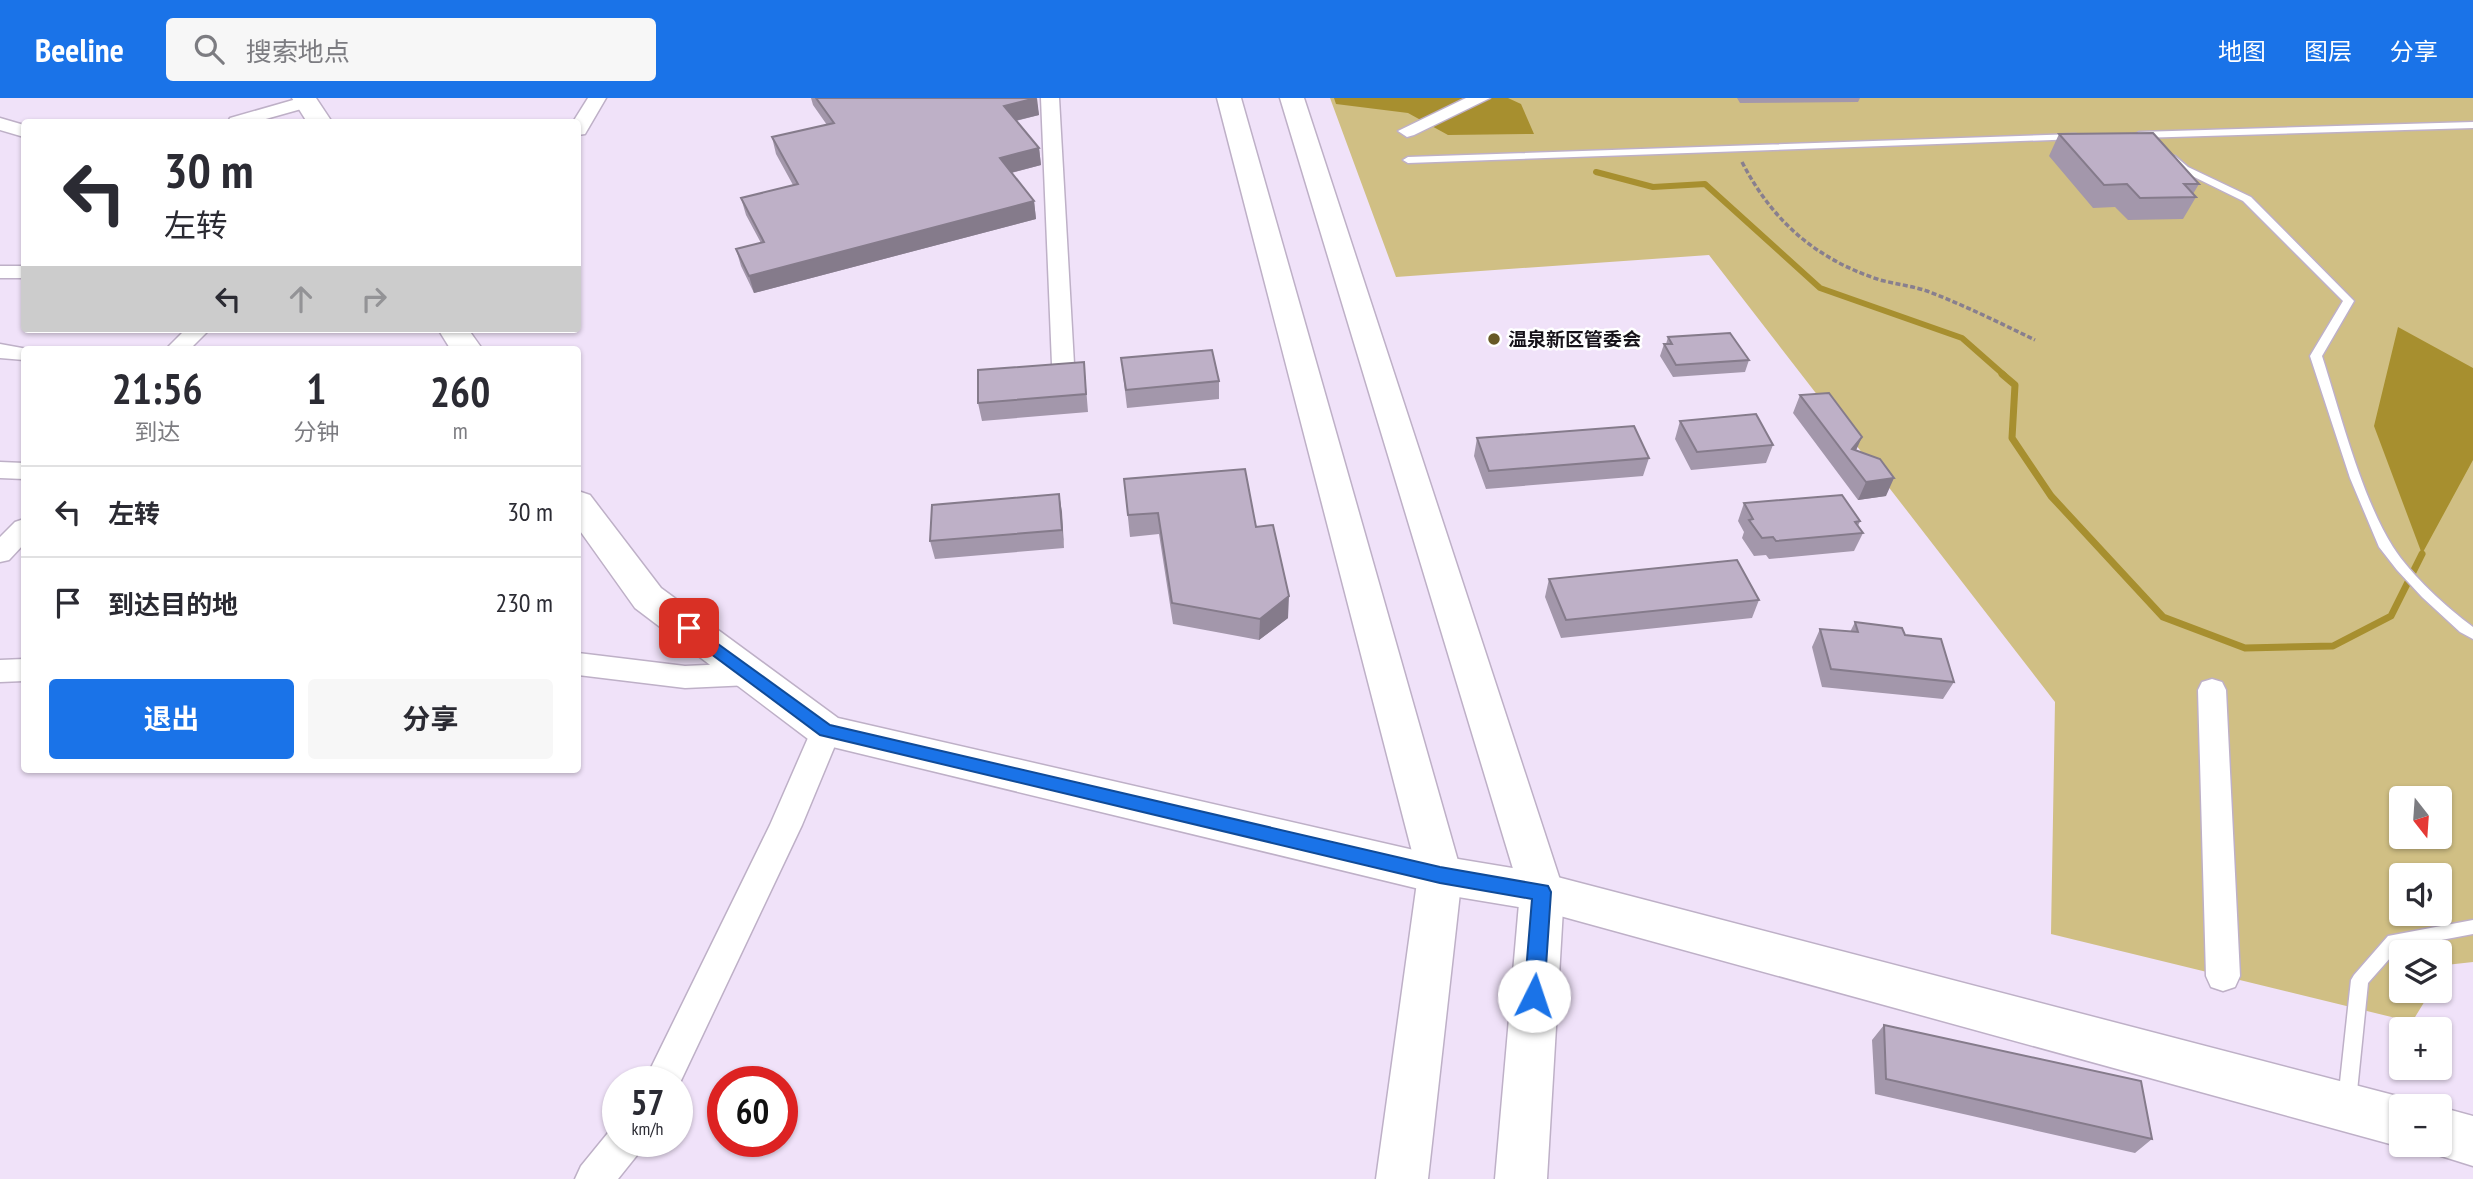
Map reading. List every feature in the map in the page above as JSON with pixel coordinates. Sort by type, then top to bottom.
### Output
[{"type":"main road","points":[[1229,98],[1440,875],[1402,1179]]},
{"type":"main road","points":[[1292,98],[1542,892],[1521,1179]]},
{"type":"main road","points":[[581,507],[648,598],[825,731],[1440,875],[1542,892],[2389,1119]]},
{"type":"main road","points":[[2452,1135],[2473,1141]]},
{"type":"street","points":[[581,125],[597,98]]},
{"type":"street","points":[[1050,98],[1054,116],[1063,364]]},
{"type":"street","points":[[1407,131],[1481,98]]},
{"type":"street","points":[[252,119],[310,107]]},
{"type":"street","points":[[0,124],[21,130]]},
{"type":"street","points":[[0,272],[21,272]]},
{"type":"street","points":[[180,346],[195,333]]},
{"type":"street","points":[[0,351],[21,353]]},
{"type":"street","points":[[0,470],[21,471]]},
{"type":"street","points":[[0,553],[21,531]]},
{"type":"street","points":[[581,664],[685,677],[750,674]]},
{"type":"street","points":[[0,671],[21,670]]},
{"type":"street","points":[[2212,690],[2223,976]]},
{"type":"street","points":[[670,1066],[786,825],[825,731]]},
{"type":"street","points":[[594,1179],[612,1157]]},
{"type":"lane","points":[[2129,135],[2473,125]]},
{"type":"lane","points":[[2143,135],[2154,144]]},
{"type":"lane","points":[[1408,160],[2087,137]]},
{"type":"lane","points":[[2164,152],[2185,169],[2247,199],[2348,301],[2316,356],[2353,464],[2387,550],[2458,625],[2473,634]]},
{"type":"lane","points":[[2346,1107],[2360,980],[2393,942],[2473,927]]},
{"type":"path","points":[[1736,148],[1750,180],[1776,217],[1801,243],[1835,263],[1885,281],[1924,290],[2035,340]]},
{"type":"shaded area","points":[[1330,98],[2473,98],[2473,962],[2452,964],[2452,940],[2389,940],[2389,1003],[2424,1003],[2415,1017],[2391,1017],[2051,934],[2055,702],[1709,255],[1396,277]]},
{"type":"shaded area","points":[[1334,98],[1508,98],[1521,104],[1534,134],[1448,135],[1408,113],[1336,104]]},
{"type":"shaded area","points":[[2398,327],[2473,368],[2473,460],[2422,554],[2374,426]]},
{"type":"building","points":[[816,98],[1036,98],[1004,106],[1039,148],[1000,158],[1034,201],[749,276],[736,249],[764,242],[741,198],[798,184],[772,137],[834,123]]},
{"type":"building","points":[[2153,133],[2199,184],[2184,184],[2196,197],[2140,198],[2127,184],[2104,185],[2059,134]]},
{"type":"building","points":[[1730,333],[1749,360],[1676,365],[1664,344],[1672,344],[1668,337]]},
{"type":"building","points":[[1212,350],[1219,381],[1126,390],[1121,358]]},
{"type":"building","points":[[1084,362],[1086,394],[978,403],[978,370]]},
{"type":"building","points":[[1829,393],[1862,437],[1852,449],[1880,459],[1894,478],[1866,482],[1800,395]]},
{"type":"building","points":[[1756,414],[1773,445],[1697,452],[1680,421]]},
{"type":"building","points":[[1634,426],[1649,458],[1489,471],[1477,438]]},
{"type":"building","points":[[1245,469],[1256,527],[1273,525],[1289,596],[1260,619],[1172,603],[1158,513],[1128,515],[1124,479]]},
{"type":"building","points":[[1059,494],[1062,530],[930,541],[932,505]]},
{"type":"building","points":[[1842,495],[1860,521],[1855,522],[1863,533],[1776,541],[1773,537],[1762,538],[1749,520],[1753,519],[1744,503]]},
{"type":"building","points":[[1737,560],[1759,600],[1566,620],[1549,579]]},
{"type":"building","points":[[1855,622],[1902,628],[1905,635],[1941,639],[1954,682],[1831,669],[1820,629],[1858,632]]},
{"type":"building","points":[[1884,1025],[2141,1081],[2152,1139],[1886,1079]]},
{"type":"waterway","points":[[1596,172],[1653,187],[1705,184],[1820,288],[1962,338],[2004,375]]},
{"type":"waterway","points":[[2002,374],[2015,385],[2012,438],[2051,496],[2163,617],[2245,648],[2333,646],[2391,616],[2422,554]]},
{"type":"place","name":"温泉新区管委会","points":[[1494,339]]},
{"type":"route","points":[[689,628],[825,731],[1440,875],[1542,892],[1534,996]]}]
